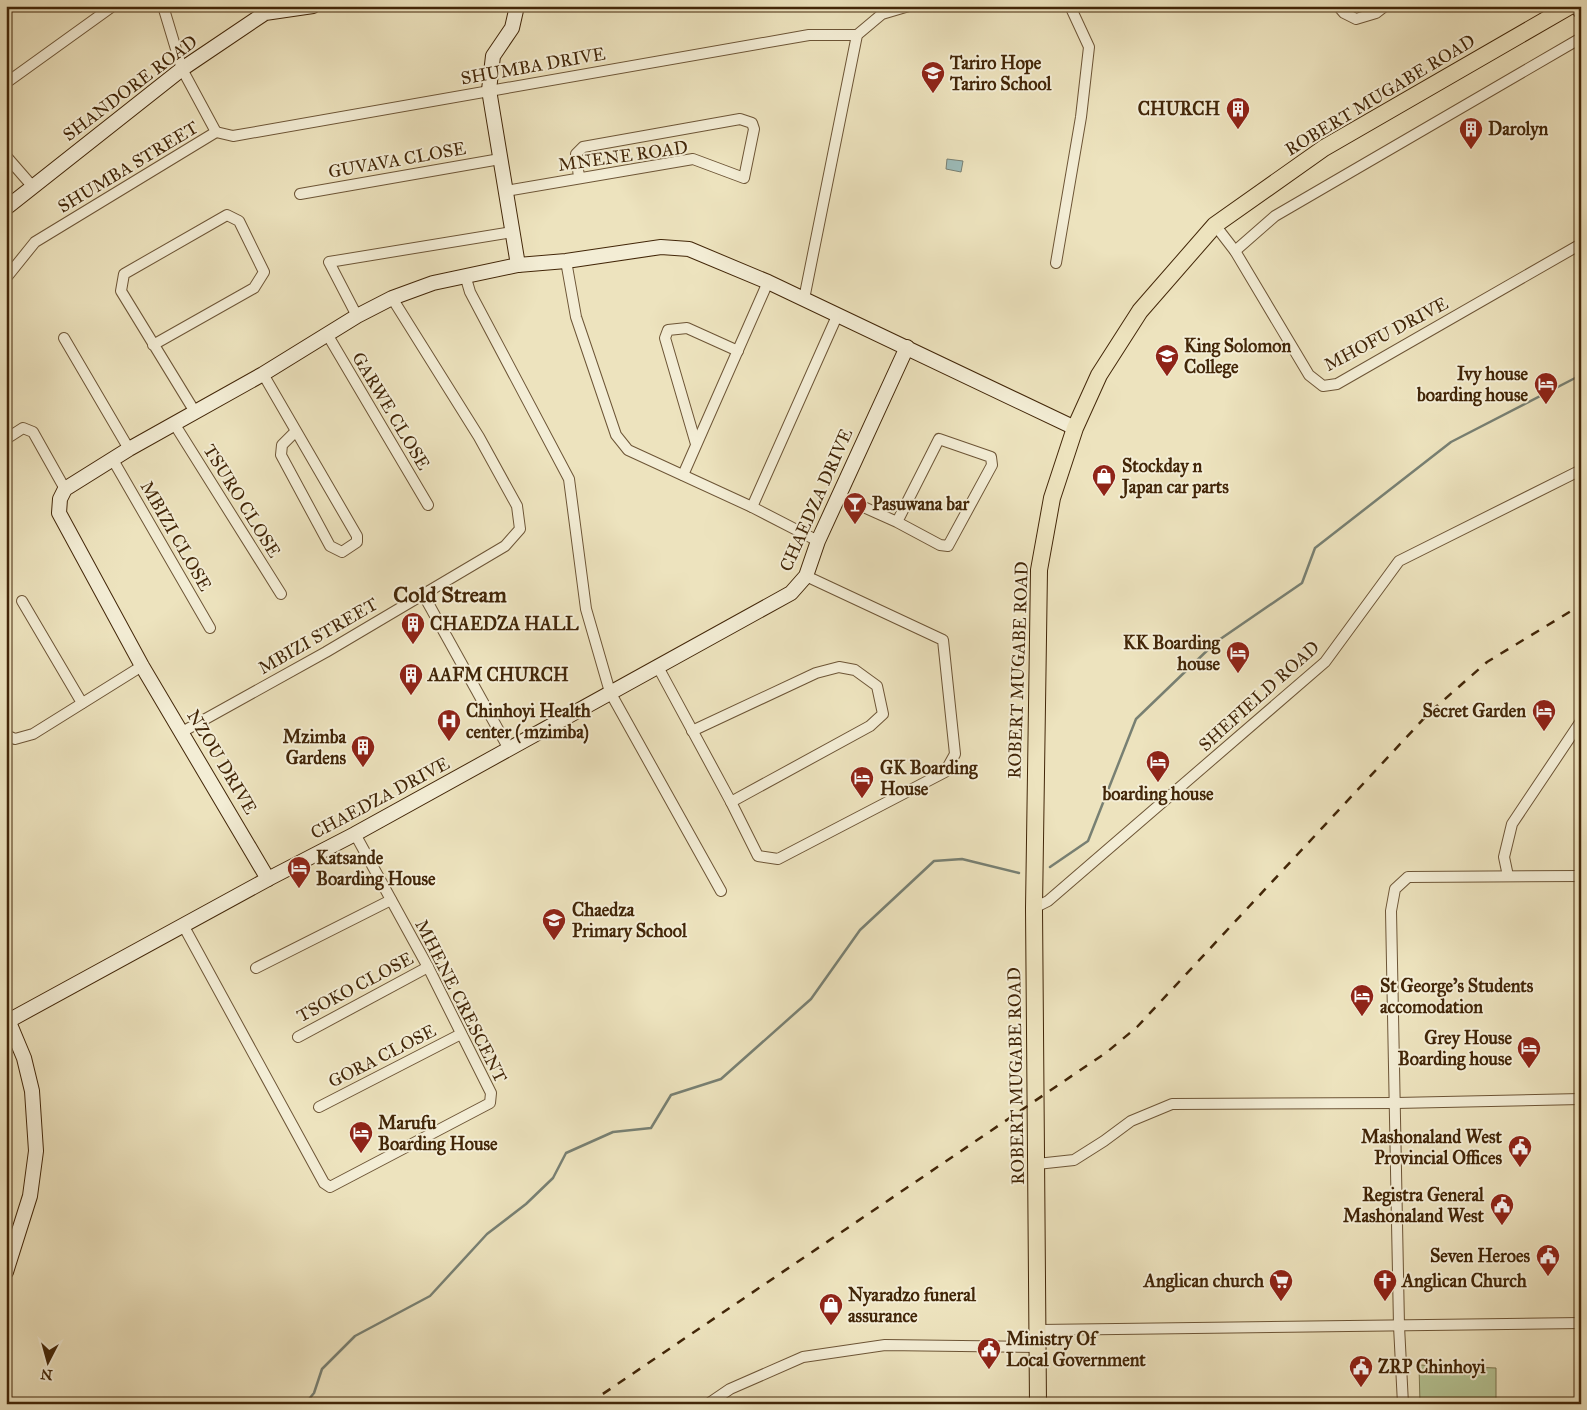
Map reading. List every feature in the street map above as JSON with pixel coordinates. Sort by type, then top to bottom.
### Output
[{"type":"main road","name":"ROBERT MUGABE ROAD","points":[[1038,1404],[1034,908],[1038,570],[1052,498],[1075,428],[1100,375],[1140,311],[1216,225],[1324,148],[1570,6]]},
{"type":"street","points":[[6,83],[113,6]]},
{"type":"street","name":"SHUMBA STREET","points":[[6,278],[35,242],[216,132],[182,70],[163,6]]},
{"type":"street","name":"SHANDORE ROAD","points":[[6,208],[182,70],[264,10],[313,6]]},
{"type":"street","points":[[517,6],[512,28],[493,56],[489,90],[518,265]]},
{"type":"street","points":[[804,298],[857,35],[882,14],[910,6]]},
{"type":"street","points":[[1056,263],[1081,117],[1089,47],[1070,6]]},
{"type":"street","points":[[1338,6],[1344,13],[1356,19],[1376,13],[1385,6]]},
{"type":"street","points":[[1576,6],[1581,12]]},
{"type":"street","name":"SHUMBA DRIVE","points":[[216,132],[232,136],[809,35],[857,35]]},
{"type":"street","points":[[1235,251],[1274,216],[1581,38]]},
{"type":"street","name":"MNENE ROAD","points":[[506,191],[693,159],[744,178],[754,129],[752,123],[740,119],[584,147],[576,154],[579,177]]},
{"type":"street","points":[[6,156],[33,187]]},
{"type":"street","name":"GUVAVA CLOSE","points":[[300,194],[500,159]]},
{"type":"street","points":[[153,345],[254,288],[264,272],[239,221],[227,215],[124,274],[121,291],[153,345],[195,412]]},
{"type":"street","name":"MHOFU DRIVE","points":[[1216,225],[1235,251],[1309,375],[1323,386],[1337,384],[1581,244]]},
{"type":"street","points":[[357,316],[329,262],[512,232]]},
{"type":"street","points":[[6,439],[23,428],[33,432],[63,494],[129,449],[263,374],[357,316],[392,298],[433,283],[518,265],[566,261],[661,247],[689,249],[768,282],[1075,428]]},
{"type":"street","points":[[566,261],[576,317],[616,435],[628,450],[752,507],[818,541]]},
{"type":"street","points":[[464,276],[470,292],[569,479],[586,609],[610,692],[722,891]]},
{"type":"street","points":[[683,475],[768,282]]},
{"type":"street","name":"MBIZI STREET","points":[[182,732],[326,652],[504,546],[520,529],[517,506],[479,436],[392,298]]},
{"type":"street","points":[[752,507],[837,316]]},
{"type":"street","points":[[696,444],[664,338],[668,330],[687,328],[738,351]]},
{"type":"street","name":"GARWE CLOSE","points":[[326,334],[428,505]]},
{"type":"street","points":[[64,338],[129,449]]},
{"type":"street","name":"CHAEDZA DRIVE","points":[[8,1018],[355,834],[791,594],[806,576],[818,541],[906,347]]},
{"type":"street","points":[[263,374],[357,536],[357,542],[342,552],[330,546],[281,455],[282,445],[296,431]]},
{"type":"street","name":"TSURO CLOSE","points":[[175,424],[281,594]]},
{"type":"street","points":[[838,496],[897,522],[940,545],[948,546],[992,465],[991,457],[939,439],[897,522]]},
{"type":"street","name":"MBIZI CLOSE","points":[[113,460],[210,628]]},
{"type":"street","name":"SHEFIELD ROAD","points":[[1034,908],[1048,901],[1325,662],[1399,561],[1581,470]]},
{"type":"street","name":"NZOU DRIVE","points":[[63,494],[59,513],[142,666],[268,879]]},
{"type":"street","points":[[658,667],[758,856],[778,859],[945,772],[955,754],[942,640],[806,576]]},
{"type":"street","points":[[423,594],[509,749]]},
{"type":"street","points":[[22,601],[82,703]]},
{"type":"street","points":[[6,735],[15,739],[33,734],[142,666]]},
{"type":"street","points":[[692,731],[816,673],[839,667],[855,670],[877,686],[883,714],[870,726],[731,802]]},
{"type":"street","points":[[1508,876],[1504,857],[1512,824],[1581,721]]},
{"type":"street","name":"MHENE CRESCENT","points":[[183,925],[324,1183],[330,1187],[490,1103],[491,1093],[428,967],[355,834]]},
{"type":"street","points":[[1402,1404],[1391,911],[1395,889],[1408,877],[1581,876]]},
{"type":"street","points":[[256,968],[390,900]]},
{"type":"street","name":"TSOKO CLOSE","points":[[298,1037],[428,967]]},
{"type":"street","points":[[6,1272],[30,1196],[36,1151],[32,1091],[24,1058],[8,1018]]},
{"type":"street","name":"GORA CLOSE","points":[[319,1107],[461,1034]]},
{"type":"street","points":[[1037,1164],[1074,1160],[1131,1121],[1172,1104],[1396,1103],[1581,1099]]},
{"type":"street","points":[[708,1404],[730,1388],[803,1357],[884,1345],[1479,1323],[1581,1323]]},
{"type":"green space","points":[[1419,1365],[1496,1368],[1496,1404],[1420,1404]]},
{"type":"water","points":[[947,159],[963,161],[961,172],[946,169]]},
{"type":"waterway","points":[[1050,867],[1088,841],[1136,719],[1216,642],[1302,583],[1315,548],[1451,442],[1581,375]]},
{"type":"waterway","points":[[305,1404],[314,1393],[322,1369],[355,1336],[430,1296],[487,1234],[526,1204],[553,1178],[566,1153],[613,1132],[651,1128],[671,1095],[721,1079],[811,999],[860,930],[934,861],[962,859],[1019,873]]},
{"type":"railway","points":[[588,1404],[1107,1052],[1137,1027],[1429,713],[1487,662],[1581,605]]},
{"type":"place","name":"Tariro Hope Tariro School","points":[[933,94]]},
{"type":"place","name":"CHURCH","points":[[1238,130]]},
{"type":"place","name":"Darolyn","points":[[1471,150]]},
{"type":"place","name":"King Solomon College","points":[[1167,377]]},
{"type":"place","name":"Ivy house boarding house","points":[[1546,405]]},
{"type":"place","name":"Stockday n Japan car parts","points":[[1104,497]]},
{"type":"place","name":"Pasuwana bar","points":[[855,525]]},
{"type":"place","name":"CHAEDZA HALL","points":[[413,645]]},
{"type":"place","name":"KK Boarding house","points":[[1238,674]]},
{"type":"place","name":"AAFM CHURCH","points":[[411,696]]},
{"type":"place","name":"Secret Garden","points":[[1544,732]]},
{"type":"place","name":"Chinhoyi Health center ( mzimba)","points":[[449,742]]},
{"type":"place","name":"Mzimba Gardens","points":[[363,768]]},
{"type":"place","name":"boarding house","points":[[1158,783]]},
{"type":"place","name":"GK Boarding House","points":[[862,799]]},
{"type":"place","name":"Katsande Boarding House","points":[[299,889]]},
{"type":"place","name":"Chaedza Primary School","points":[[554,941]]},
{"type":"place","name":"St George's Students accomodation","points":[[1362,1017]]},
{"type":"place","name":"Grey House Boarding house","points":[[1529,1069]]},
{"type":"place","name":"Marufu Boarding House","points":[[361,1154]]},
{"type":"place","name":"Mashonaland West Provincial Offices","points":[[1520,1168]]},
{"type":"place","name":"Registra General Mashonaland West","points":[[1502,1226]]},
{"type":"place","name":"Seven Heroes","points":[[1548,1277]]},
{"type":"place","name":"Anglican church","points":[[1281,1302]]},
{"type":"place","name":"Anglican Church","points":[[1385,1302]]},
{"type":"place","name":"Nyaradzo funeral assurance","points":[[831,1326]]},
{"type":"place","name":"Ministry Of Local Government","points":[[989,1370]]},
{"type":"place","name":"ZRP Chinhoyi","points":[[1361,1388]]},
{"type":"district","name":"Cold Stream","points":[[450,594]]}]
